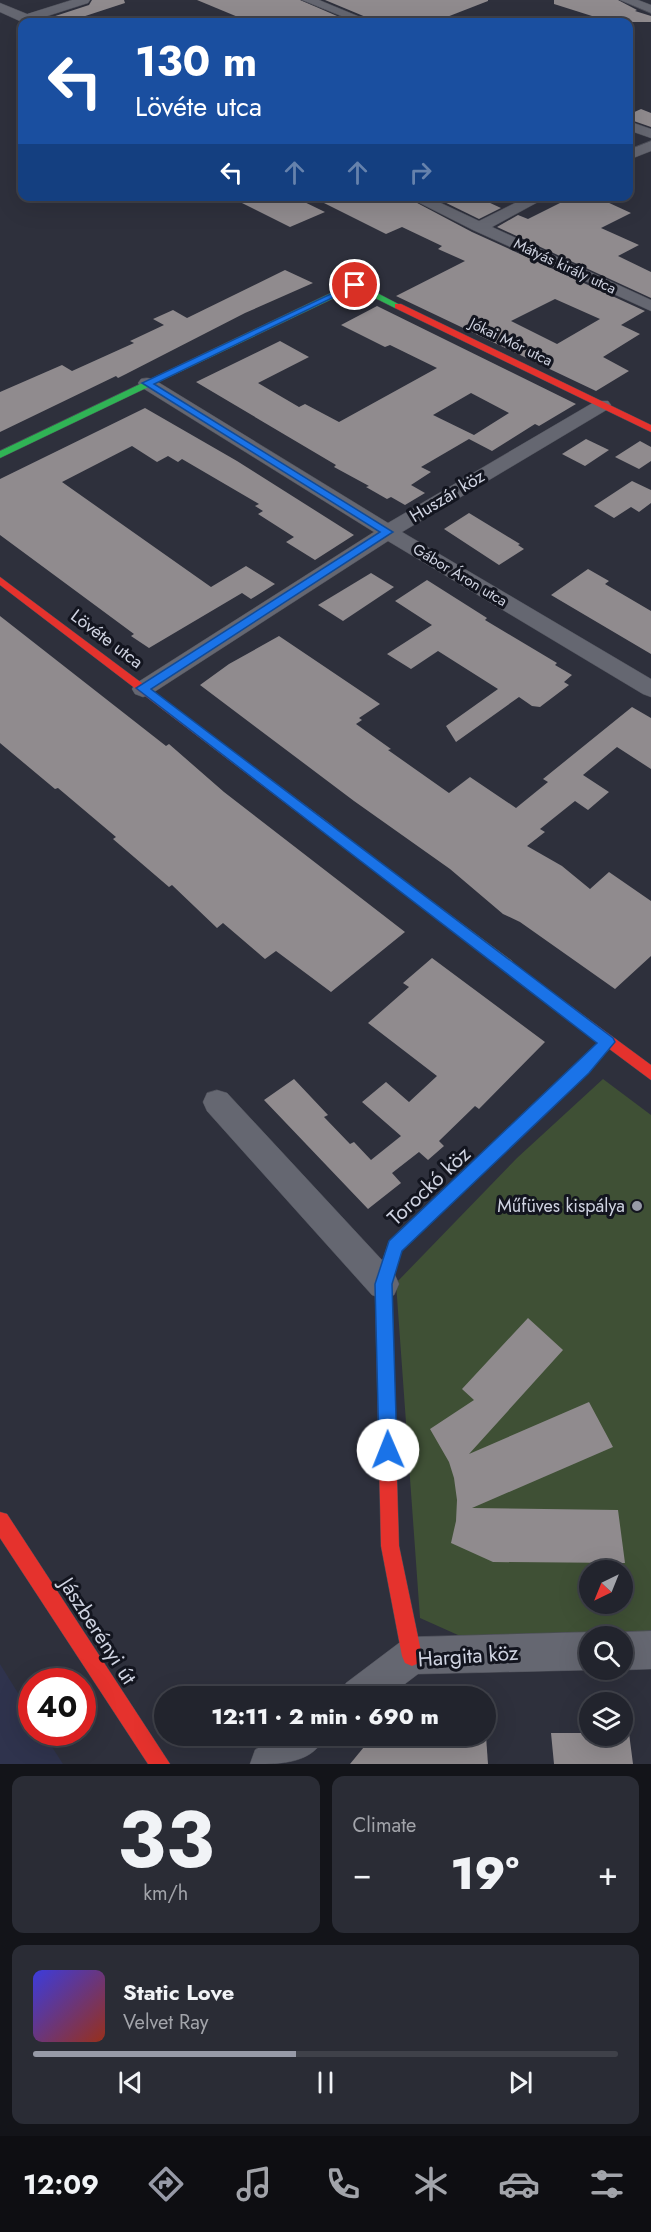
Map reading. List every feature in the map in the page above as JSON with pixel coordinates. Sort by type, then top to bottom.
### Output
[{"type":"street","points":[[38,18],[84,0]]},
{"type":"street","points":[[308,0],[355,18]]},
{"type":"street","points":[[626,0],[651,9]]},
{"type":"street","points":[[0,7],[24,18]]},
{"type":"street","points":[[633,127],[651,134]]},
{"type":"street","points":[[633,154],[651,145]]},
{"type":"street","name":"Mátyás király utca","points":[[424,201],[651,306]]},
{"type":"street","points":[[479,226],[532,201]]},
{"type":"street","name":"Jókai Mór utca","points":[[147,383],[355,285],[651,429]]},
{"type":"street","points":[[0,455],[147,383]]},
{"type":"street","name":"Gábor Áron utca","points":[[147,383],[388,532],[651,689]]},
{"type":"street","name":"Huszár köz","points":[[142,688],[388,532],[602,405]]},
{"type":"street","name":"Lövéte utca","points":[[0,580],[651,1074]]},
{"type":"street","name":"Torockó köz","points":[[412,1656],[390,1546],[384,1284],[395,1246],[584,1068],[608,1042]]},
{"type":"street","points":[[217,1102],[384,1284]]},
{"type":"street","name":"Jászberényi út","points":[[0,1521],[160,1764]]},
{"type":"street","points":[[633,1651],[651,1650]]},
{"type":"street","name":"Hargita köz","points":[[372,1686],[412,1656],[579,1651]]},
{"type":"street","points":[[269,1764],[293,1746]]},
{"type":"shaded area","points":[[0,1664],[18,1693],[18,1746],[51,1746],[63,1764],[0,1764]]},
{"type":"green space","points":[[603,1079],[651,1115],[651,1650],[633,1641],[633,1626],[579,1626],[579,1638],[496,1652],[420,1618],[396,1283],[517,1158]]},
{"type":"building","points":[[92,0],[124,0],[125,3],[79,18],[49,18],[89,5]]},
{"type":"building","points":[[197,0],[300,0],[342,18],[240,18]]},
{"type":"building","points":[[325,0],[488,0],[444,18],[368,18]]},
{"type":"building","points":[[554,0],[618,0],[637,10],[635,11],[651,16],[651,22],[633,22],[633,18],[598,18],[554,4]]},
{"type":"building","points":[[641,109],[651,113],[651,127],[633,121],[633,113]]},
{"type":"building","points":[[238,201],[302,201],[325,212],[290,227]]},
{"type":"building","points":[[320,201],[413,201],[472,232],[645,311],[621,325],[640,334],[603,357],[629,371],[596,391],[396,296],[465,261],[438,249],[442,246],[402,227],[386,234]],"holes":[[[555,299],[600,319],[557,344],[511,321]]]},
{"type":"building","points":[[442,201],[486,201],[501,208],[479,219]]},
{"type":"building","points":[[564,201],[605,201],[631,213],[601,228],[639,245],[618,256],[651,272],[651,298],[497,227],[518,215],[528,219]]},
{"type":"building","points":[[285,270],[313,283],[245,313],[118,378],[116,376],[0,432],[0,392],[62,365],[72,371],[134,343],[130,341],[164,325],[153,319],[173,310],[187,318]]},
{"type":"building","points":[[377,306],[576,404],[539,426],[535,424],[492,451],[469,439],[421,467],[431,472],[411,485],[425,493],[405,505],[391,497],[387,499],[366,487],[369,486],[196,382],[280,341],[309,357],[258,383],[299,407],[305,404],[339,422],[437,368],[390,345],[385,347],[341,325]],"holes":[[[471,393],[509,413],[474,435],[433,415]]]},
{"type":"building","points":[[145,408],[237,461],[354,535],[315,560],[286,542],[294,537],[258,514],[263,511],[255,506],[259,504],[182,459],[178,462],[168,456],[157,462],[132,446],[62,482],[211,587],[246,566],[275,584],[251,599],[242,593],[149,648],[131,636],[134,634],[0,535],[0,479]]},
{"type":"building","points":[[586,439],[609,450],[585,466],[562,454]]},
{"type":"building","points":[[640,441],[651,447],[651,461],[639,469],[615,457]]},
{"type":"building","points":[[632,481],[651,490],[651,503],[639,512],[631,507],[614,518],[594,506]]},
{"type":"building","points":[[469,513],[520,544],[518,545],[524,549],[499,565],[444,529]]},
{"type":"building","points":[[588,569],[609,581],[605,584],[651,611],[651,654],[551,595]]},
{"type":"building","points":[[371,573],[394,587],[343,621],[318,605]]},
{"type":"building","points":[[427,580],[487,618],[485,620],[557,663],[555,665],[572,675],[564,682],[569,685],[540,707],[532,706],[519,697],[456,742],[446,726],[498,689],[438,651],[411,669],[387,654],[432,625],[395,601]]},
{"type":"building","points":[[0,616],[166,746],[169,744],[224,792],[405,932],[331,992],[276,951],[265,959],[223,923],[217,928],[172,885],[169,887],[113,839],[116,837],[0,743]]},
{"type":"building","points":[[279,636],[380,704],[359,718],[362,720],[356,724],[391,749],[388,750],[449,793],[470,777],[516,808],[548,782],[543,779],[632,707],[651,718],[651,769],[617,747],[583,775],[609,792],[588,810],[575,801],[540,829],[545,832],[527,846],[562,866],[590,889],[609,872],[651,901],[651,956],[615,989],[520,922],[503,914],[450,869],[354,801],[200,685],[229,664]]},
{"type":"building","points":[[432,958],[545,1042],[479,1109],[475,1106],[439,1141],[444,1146],[428,1160],[419,1152],[392,1173],[401,1183],[368,1209],[264,1100],[294,1079],[328,1115],[324,1117],[350,1144],[354,1142],[371,1160],[401,1136],[362,1102],[386,1082],[409,1102],[437,1076],[368,1023],[409,987],[403,983]]},
{"type":"building","points":[[528,1318],[563,1350],[469,1454],[589,1402],[613,1447],[472,1508],[618,1510],[625,1560],[579,1560],[579,1563],[493,1562],[451,1543],[456,1521],[457,1500],[454,1478],[449,1462],[430,1429],[474,1400],[462,1389]]},
{"type":"building","points":[[551,1733],[579,1733],[579,1746],[631,1746],[633,1764],[554,1764]]},
{"type":"building","points":[[365,1746],[487,1746],[488,1764],[350,1764]]},
{"type":"traffic: fast","points":[[0,455],[355,285],[398,306]]},
{"type":"traffic: slow","points":[[328,829],[507,965]]},
{"type":"traffic: slow","points":[[385,1277],[395,1246],[583,1068],[607,1042]]},
{"type":"traffic: jam","points":[[398,306],[651,429]]},
{"type":"traffic: jam","points":[[0,580],[328,829]]},
{"type":"traffic: jam","points":[[507,965],[651,1074]]},
{"type":"traffic: jam","points":[[385,1277],[383,1284],[390,1546],[412,1656]]},
{"type":"traffic: jam","points":[[0,1521],[160,1764]]},
{"type":"place","name":"Műfüves kispálya","points":[[637,1206]]},
{"type":"route","points":[[355,285],[147,383],[388,532],[142,688],[608,1042],[584,1068],[395,1246],[384,1284],[388,1450]]}]
